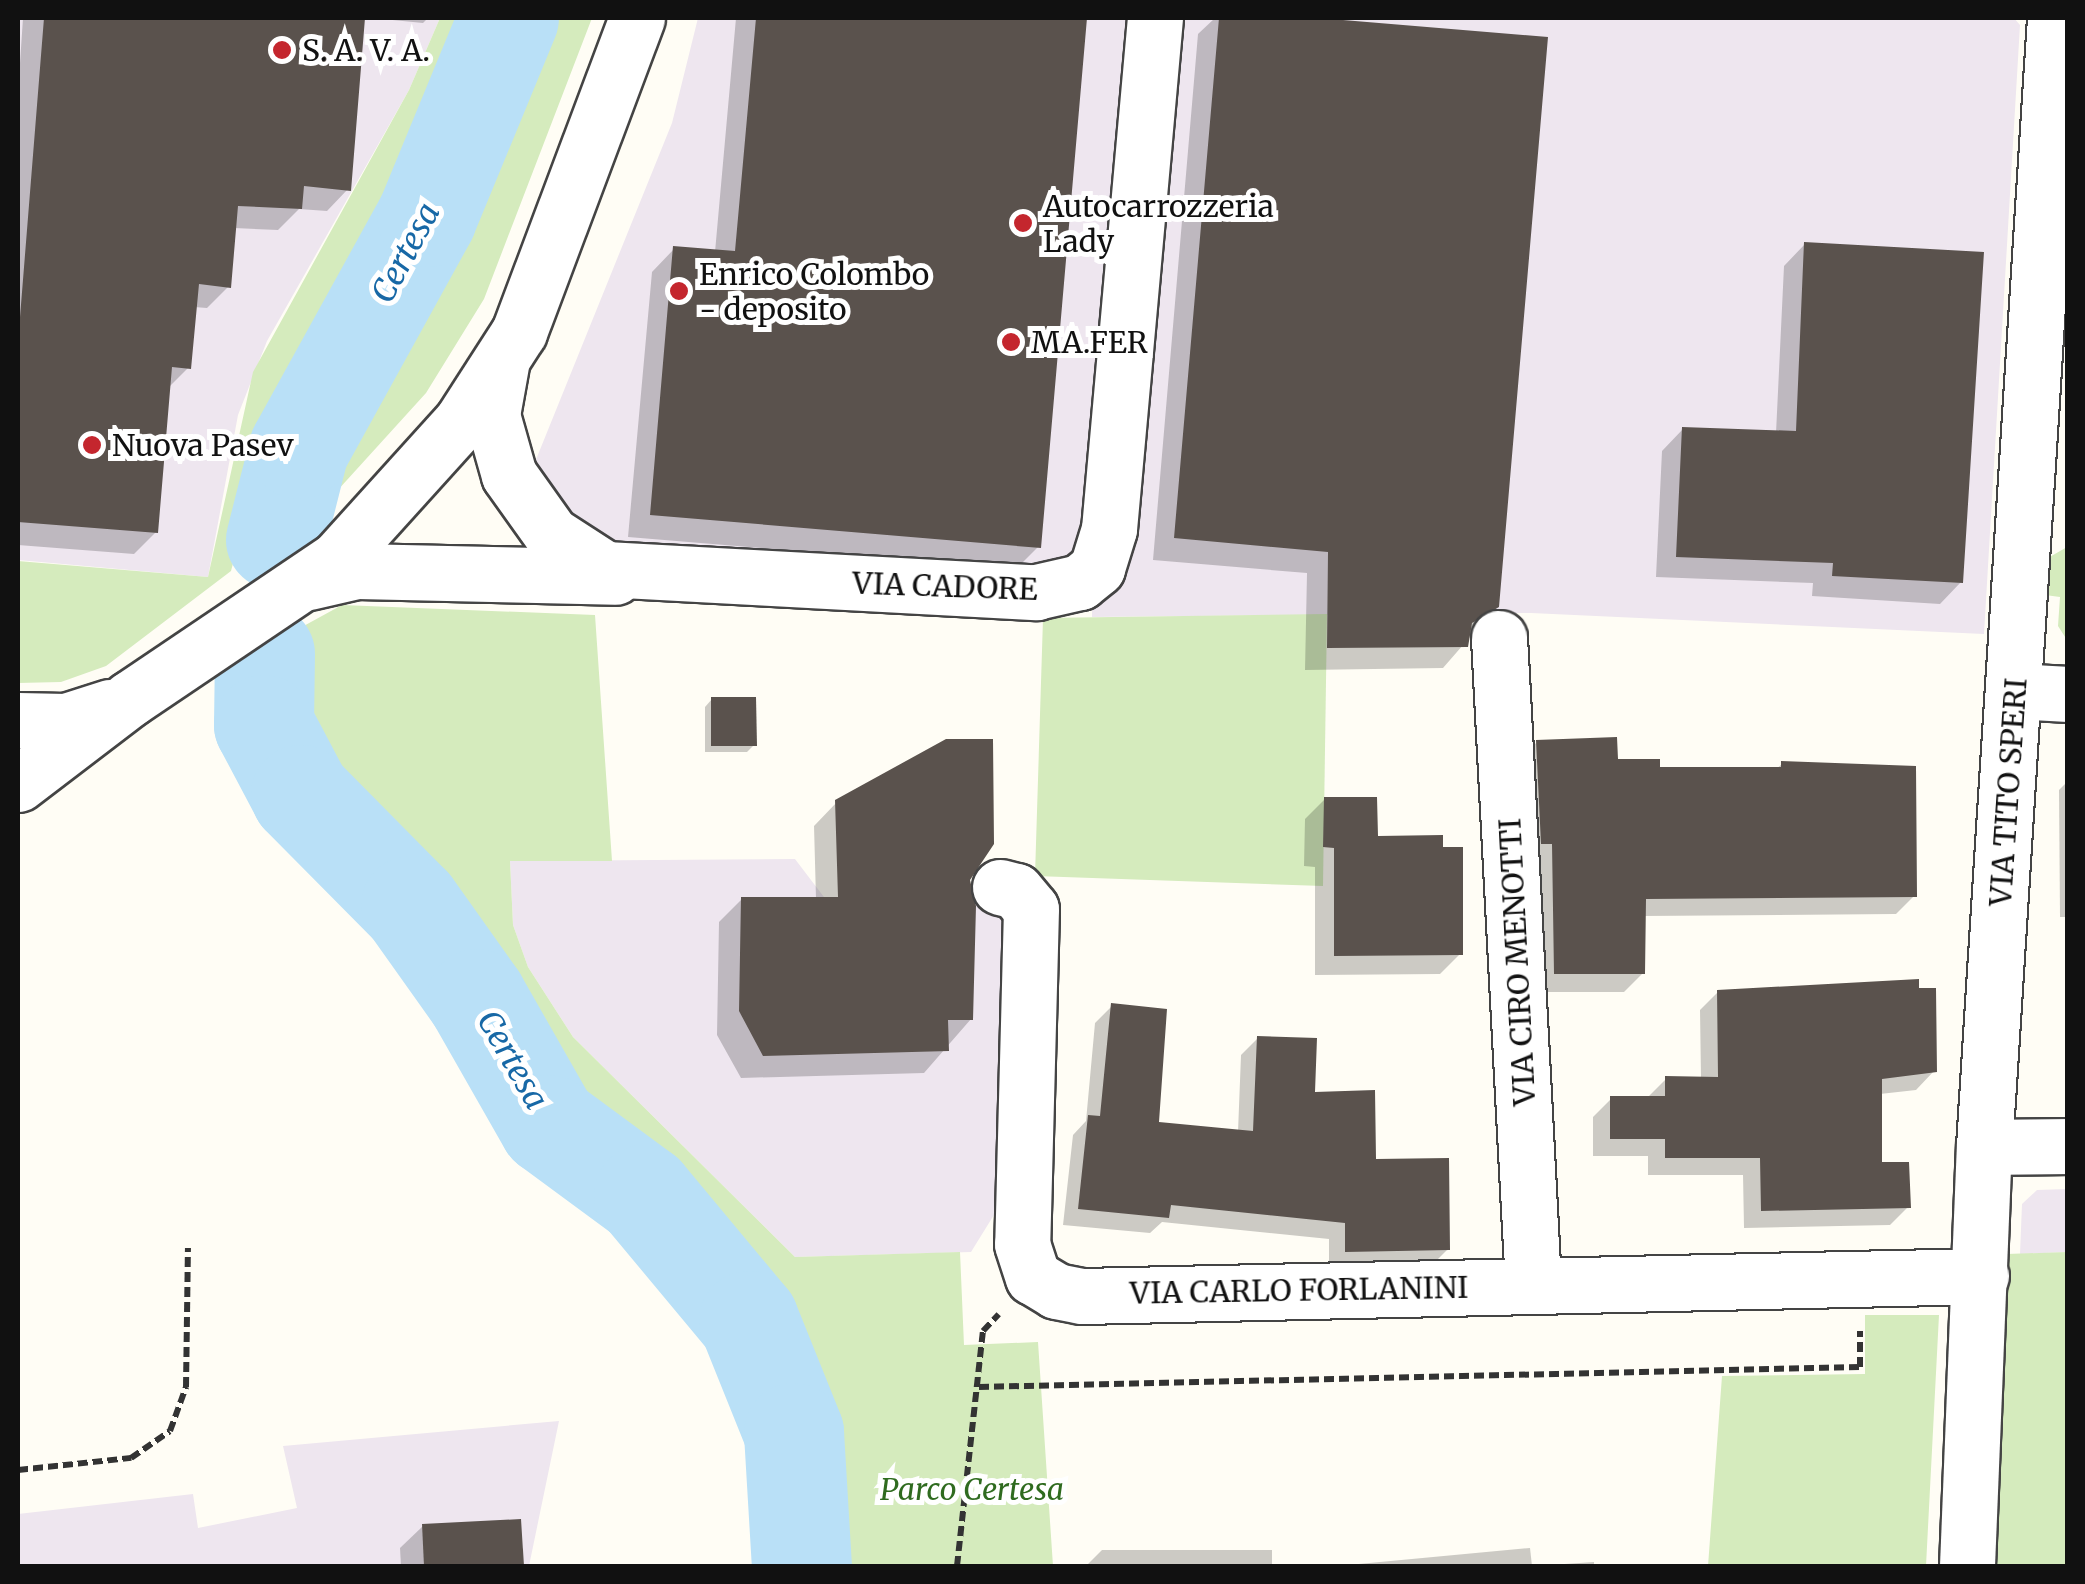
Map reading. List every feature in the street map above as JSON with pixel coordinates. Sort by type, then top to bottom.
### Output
[{"type":"street","name":"VIA CADORE","points":[[18,784],[130,698],[326,572],[462,422],[501,364],[540,282],[637,18]]},
{"type":"street","name":"VIA CADORE","points":[[501,364],[491,398],[495,435],[509,475],[536,518],[587,560],[648,575],[1036,592],[1091,576],[1109,529],[1155,18]]},
{"type":"street","name":"VIA TITO SPERI","points":[[1966,1566],[1984,1148],[2041,693],[2055,18]]},
{"type":"street","points":[[326,572],[574,580],[648,575]]},
{"type":"street","name":"VIA CIRO MENOTTI","points":[[1500,638],[1533,1285]]},
{"type":"street","name":"VIA CADORE","points":[[18,720],[66,721],[130,698]]},
{"type":"street","points":[[1000,887],[1016,891],[1031,909],[1022,1244],[1033,1276]]},
{"type":"street","points":[[1984,1148],[2068,1146]]},
{"type":"street","name":"VIA CARLO FORLANINI","points":[[1033,1276],[1056,1291],[1082,1296],[1980,1276]]},
{"type":"path","points":[[18,1470],[131,1458],[170,1431],[186,1387],[188,1248]]},
{"type":"path","points":[[957,1566],[983,1332],[1033,1276]]},
{"type":"path","points":[[978,1387],[1860,1367],[1858,1276]]},
{"type":"shaded area","points":[[18,18],[440,18],[409,90],[267,341],[238,415],[208,577],[18,560]]},
{"type":"shaded area","points":[[698,18],[1129,18],[1083,536],[1078,550],[1058,566],[628,545],[596,534],[570,515],[533,467],[672,123]]},
{"type":"shaded area","points":[[1180,18],[2014,18],[2020,25],[1984,634],[1531,613],[1092,617],[1092,607],[1114,589],[1130,562],[1135,542]]},
{"type":"shaded area","points":[[795,859],[830,905],[988,901],[1010,914],[997,1210],[971,1252],[795,1257],[573,1037],[528,967],[513,925],[510,861]]},
{"type":"shaded area","points":[[2067,1189],[2067,1252],[2020,1254],[2022,1204],[2037,1190]]},
{"type":"shaded area","points":[[559,1421],[529,1566],[18,1566],[18,1514],[193,1494],[198,1528],[297,1508],[283,1446]]},
{"type":"green space","points":[[440,18],[481,18],[446,121],[397,231],[265,441],[231,571],[106,666],[61,682],[18,683],[18,561],[208,577],[253,372],[409,90]]},
{"type":"green space","points":[[533,18],[592,18],[484,299],[426,393],[317,513],[328,455],[476,175]]},
{"type":"green space","points":[[2067,547],[2067,640],[2058,626],[2060,597],[2045,595],[2048,558]]},
{"type":"green space","name":"Parco Certesa","points":[[342,605],[595,615],[612,861],[510,861],[513,925],[528,967],[573,1037],[795,1257],[960,1252],[964,1345],[1038,1342],[1053,1566],[832,1566],[835,1526],[829,1485],[788,1369],[745,1289],[655,1172],[538,1058],[312,750],[299,685],[300,628]]},
{"type":"green space","points":[[1327,614],[1323,886],[1035,876],[1043,618]]},
{"type":"green space","points":[[2067,1252],[2067,1566],[1990,1566],[2007,1254]]},
{"type":"green space","points":[[1865,1315],[1939,1315],[1926,1566],[1708,1566],[1722,1376],[1865,1374]]},
{"type":"building","points":[[44,18],[365,18],[351,191],[304,186],[302,209],[238,206],[231,288],[199,284],[191,369],[172,367],[158,533],[18,522],[18,342]]},
{"type":"building","points":[[756,18],[1087,18],[1041,548],[650,515],[673,246],[735,251]]},
{"type":"building","points":[[1219,18],[1319,18],[1548,37],[1499,607],[1472,623],[1468,647],[1327,648],[1328,552],[1174,538]]},
{"type":"building","points":[[1804,242],[1984,252],[1963,583],[1832,576],[1833,563],[1676,557],[1682,427],[1796,431]]},
{"type":"building","points":[[711,697],[756,697],[757,746],[711,746]]},
{"type":"building","points":[[1617,737],[1618,759],[1660,759],[1660,767],[1781,767],[1781,761],[1916,766],[1917,897],[1646,899],[1645,974],[1554,974],[1552,844],[1541,844],[1536,740]]},
{"type":"building","points":[[946,739],[993,739],[994,844],[970,880],[976,906],[973,1020],[948,1020],[949,1051],[763,1056],[739,1011],[741,897],[838,897],[835,800]]},
{"type":"building","points":[[1324,797],[1377,797],[1378,836],[1443,835],[1443,847],[1463,847],[1463,955],[1334,956],[1334,848],[1323,847]]},
{"type":"building","points":[[1919,979],[1919,988],[1936,988],[1937,1072],[1882,1079],[1882,1162],[1909,1162],[1911,1208],[1761,1211],[1760,1158],[1665,1158],[1665,1139],[1610,1139],[1610,1096],[1665,1096],[1665,1076],[1718,1077],[1717,990]]},
{"type":"building","points":[[1111,1003],[1167,1009],[1159,1122],[1253,1131],[1257,1036],[1317,1038],[1315,1092],[1375,1090],[1376,1159],[1449,1158],[1450,1250],[1345,1252],[1345,1223],[1171,1205],[1169,1218],[1078,1209],[1088,1115],[1100,1116]]},
{"type":"building","points":[[521,1519],[524,1566],[424,1566],[422,1524]]},
{"type":"waterway","name":"Certesa","points":[[276,540],[299,449],[427,217],[509,18]]},
{"type":"waterway","name":"Certesa","points":[[265,654],[264,725],[301,795],[411,906],[477,999],[549,1125],[644,1195],[749,1321],[794,1433],[802,1566]]},
{"type":"place","name":"S. A. V. A.","points":[[282,50]]},
{"type":"place","name":"Autocarrozzeria Lady","points":[[1023,223]]},
{"type":"place","name":"Enrico Colombo - deposito","points":[[679,291]]},
{"type":"place","name":"MA.FER","points":[[1011,342]]},
{"type":"place","name":"Nuova Pasev","points":[[92,445]]}]
